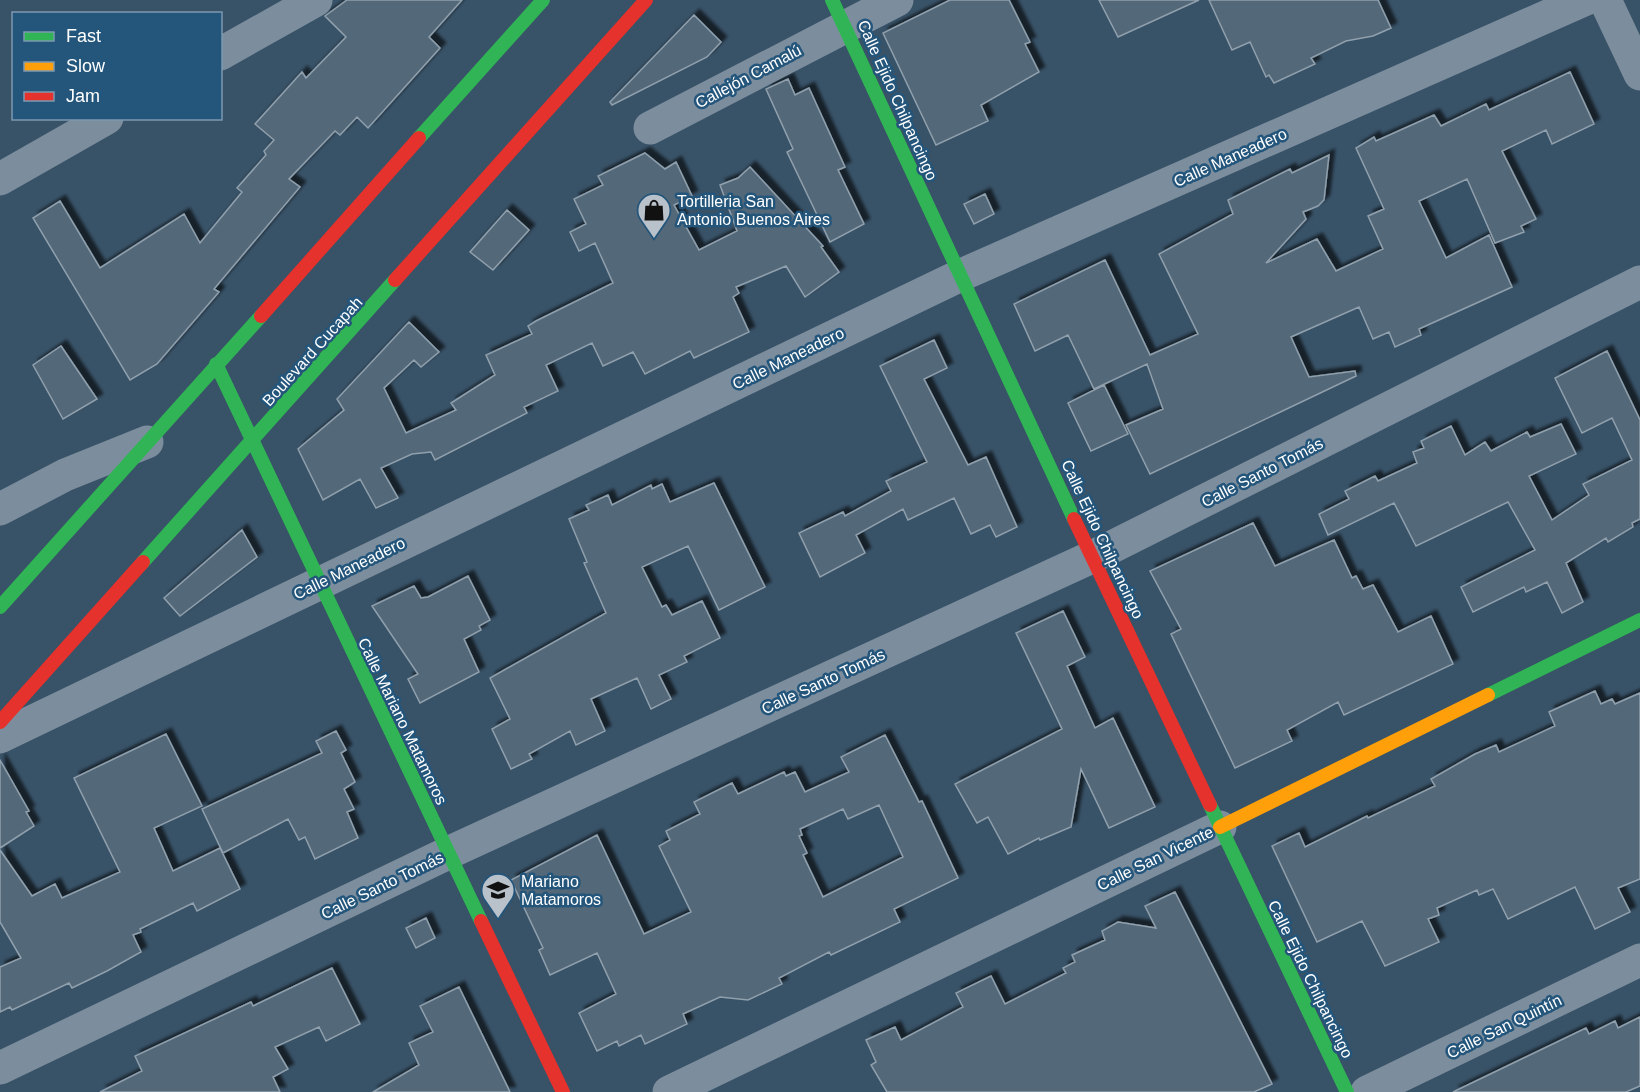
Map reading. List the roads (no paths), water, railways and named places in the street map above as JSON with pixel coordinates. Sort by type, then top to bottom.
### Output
[{"type":"street","points":[[222,53],[316,0]]},
{"type":"street","points":[[0,607],[543,0]]},
{"type":"street","name":"Boulevard Cucapah","points":[[0,722],[646,0]]},
{"type":"street","name":"Callejón Camalú","points":[[651,128],[839,13],[897,0]]},
{"type":"street","name":"Calle Maneadero","points":[[0,737],[959,276],[1584,0]]},
{"type":"street","points":[[1605,0],[1640,74]]},
{"type":"street","name":"Calle Ejido Chilpancingo","points":[[839,13],[959,276],[1347,1092]]},
{"type":"street","points":[[0,179],[103,120]]},
{"type":"street","name":"Calle Santo Tomás","points":[[0,1068],[448,853],[1094,556],[1640,282]]},
{"type":"street","name":"Calle Mariano Matamoros","points":[[216,364],[563,1092]]},
{"type":"street","points":[[0,509],[65,474],[147,442]]},
{"type":"street","name":"Calle San Vicente","points":[[669,1092],[1220,827],[1640,620]]},
{"type":"street","name":"Calle San Quintín","points":[[1368,1092],[1640,960]]},
{"type":"place","name":"Tortilleria San Antonio Buenos Aires","points":[[654,239]]},
{"type":"place","name":"Mariano Matamoros","points":[[498,919]]}]
